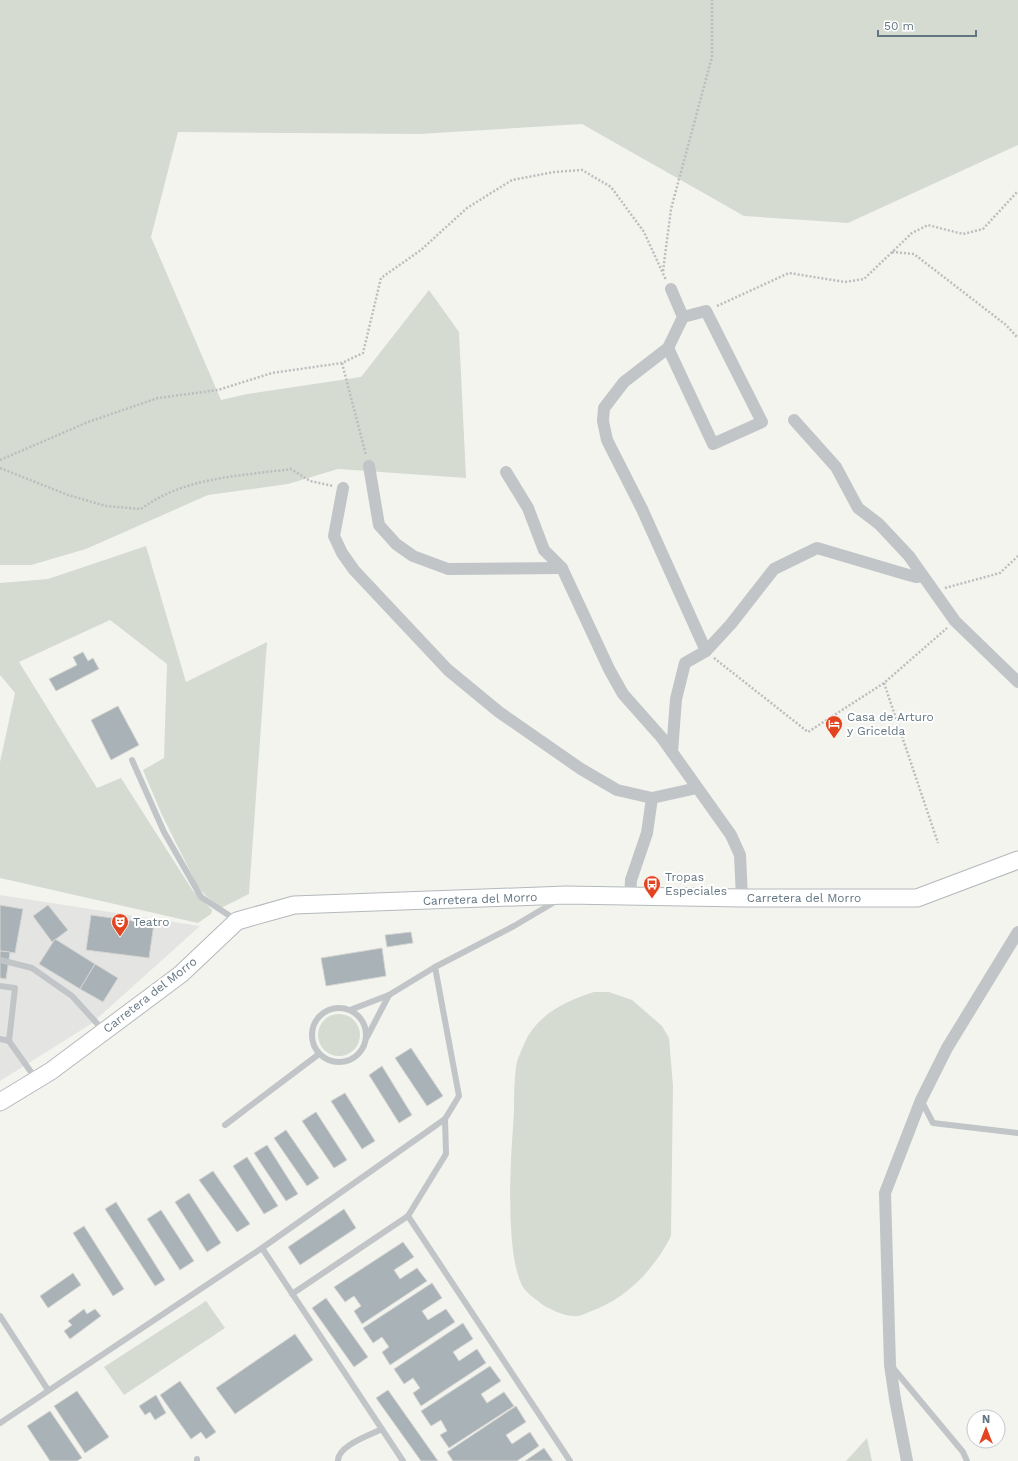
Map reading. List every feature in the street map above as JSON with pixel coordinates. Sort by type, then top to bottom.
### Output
[{"type":"main road","name":"Carretera del Morro","points":[[0,1102],[37,1080],[181,974],[237,921],[294,905],[566,895],[742,898],[917,898],[1018,860]]},
{"type":"street","points":[[671,289],[683,317],[668,348],[624,382],[604,408],[603,421],[607,440],[642,509],[706,652]]},
{"type":"street","points":[[668,348],[713,444],[762,422],[706,311],[683,317]]},
{"type":"street","points":[[794,420],[836,467],[858,508],[878,524],[909,556],[955,621],[1018,682]]},
{"type":"street","points":[[369,466],[379,525],[396,544],[413,556],[448,569],[562,568]]},
{"type":"street","points":[[506,472],[528,508],[544,550],[562,568],[609,669],[623,694],[662,738],[731,835],[740,855],[742,898]]},
{"type":"street","points":[[343,488],[334,536],[342,553],[354,570],[448,670],[499,712],[582,769],[617,790],[652,798],[697,788]]},
{"type":"street","points":[[672,752],[676,700],[685,663],[706,652],[731,624],[774,569],[817,548],[916,577],[923,576]]},
{"type":"street","points":[[630,896],[631,880],[647,833],[652,798]]},
{"type":"street","points":[[907,1461],[894,1399],[890,1365],[885,1193],[921,1100],[947,1048],[1018,932]]},
{"type":"lane","points":[[132,760],[164,832],[201,897],[237,921]]},
{"type":"lane","points":[[350,1010],[389,995],[435,967],[514,926],[566,895]]},
{"type":"lane","points":[[0,960],[32,968],[72,996],[104,1031]]},
{"type":"lane","points":[[0,1423],[262,1248],[445,1119],[459,1096],[435,967]]},
{"type":"lane","points":[[0,986],[15,988],[10,1041],[37,1080]]},
{"type":"lane","points":[[366,1038],[363,1021],[358,1014],[341,1007],[332,1008],[323,1012],[316,1019],[312,1028],[311,1037],[319,1054],[327,1060],[344,1062],[359,1054],[389,995]]},
{"type":"lane","points":[[0,1039],[10,1041]]},
{"type":"lane","points":[[225,1125],[319,1054]]},
{"type":"lane","points":[[921,1100],[933,1123],[1018,1133]]},
{"type":"lane","points":[[292,1294],[408,1216],[446,1154],[445,1119]]},
{"type":"lane","points":[[408,1216],[570,1461]]},
{"type":"lane","points":[[262,1248],[403,1461]]},
{"type":"lane","points":[[0,1316],[48,1390]]},
{"type":"lane","points":[[890,1365],[964,1452],[967,1461]]},
{"type":"lane","points":[[338,1461],[338,1456],[342,1449],[382,1429]]},
{"type":"path","points":[[663,272],[671,209],[712,57],[712,0]]},
{"type":"path","points":[[0,460],[88,422],[158,398],[218,390],[272,373],[342,363],[363,353],[381,278],[421,250],[467,208],[512,180],[554,172],[582,170],[611,187],[644,232],[671,289]]},
{"type":"path","points":[[706,311],[790,273],[846,282],[864,279],[912,233],[928,225],[963,234],[983,229],[1018,191]]},
{"type":"path","points":[[892,252],[914,254],[1006,325],[1018,338]]},
{"type":"path","points":[[342,363],[369,466]]},
{"type":"path","points":[[0,468],[68,496],[106,506],[141,509],[156,498],[190,485],[213,479],[291,469],[310,481],[343,488]]},
{"type":"path","points":[[933,591],[1000,573],[1018,556]]},
{"type":"path","points":[[706,652],[808,732],[884,683],[955,621]]},
{"type":"path","points":[[884,683],[938,843]]},
{"type":"shaded area","points":[[0,0],[1018,0],[1018,145],[848,223],[744,216],[582,124],[420,134],[178,132],[151,237],[221,400],[247,394],[361,377],[429,290],[459,332],[466,478],[338,469],[288,484],[208,495],[86,549],[31,565],[0,565]]},
{"type":"shaded area","points":[[146,546],[186,682],[267,642],[249,894],[221,908],[198,887],[162,815],[143,770],[164,758],[167,664],[110,620],[19,662],[97,788],[121,778],[193,891],[212,910],[211,914],[198,923],[0,878],[0,762],[15,693],[0,675],[0,583],[48,579]]},
{"type":"shaded area","points":[[0,895],[200,926],[91,1024],[0,1081]]},
{"type":"shaded area","points":[[594,992],[609,992],[632,1000],[662,1026],[669,1038],[673,1086],[671,1236],[656,1261],[626,1292],[602,1307],[582,1315],[570,1316],[554,1311],[543,1305],[525,1290],[517,1272],[513,1252],[510,1203],[514,1084],[517,1061],[525,1042],[538,1023],[564,1004]]},
{"type":"shaded area","points":[[339,1014],[354,1020],[360,1035],[354,1050],[339,1056],[324,1050],[318,1035],[324,1020]]},
{"type":"shaded area","points":[[206,1301],[225,1328],[124,1395],[104,1367]]},
{"type":"shaded area","points":[[867,1438],[872,1461],[846,1461]]},
{"type":"building","points":[[83,652],[88,661],[93,658],[99,669],[56,691],[49,679],[77,665],[73,657]]},
{"type":"building","points":[[118,706],[139,745],[111,760],[91,720]]},
{"type":"building","points":[[0,905],[23,909],[15,953],[0,951]]},
{"type":"building","points":[[48,905],[68,930],[52,942],[33,916]]},
{"type":"building","name":"Teatro","points":[[91,915],[154,924],[149,958],[86,950]]},
{"type":"building","points":[[411,932],[413,943],[387,947],[385,935]]},
{"type":"building","points":[[55,939],[95,964],[80,989],[39,964]]},
{"type":"building","points":[[382,948],[386,976],[326,986],[321,958]]},
{"type":"building","points":[[0,951],[10,952],[6,979],[0,978]]},
{"type":"building","points":[[95,964],[118,978],[103,1002],[80,989]]},
{"type":"building","points":[[411,1048],[443,1096],[427,1106],[395,1058]]},
{"type":"building","points":[[382,1066],[412,1115],[399,1123],[369,1075]]},
{"type":"building","points":[[345,1093],[375,1141],[362,1149],[331,1101]]},
{"type":"building","points":[[316,1112],[347,1160],[334,1168],[302,1121]]},
{"type":"building","points":[[286,1130],[319,1178],[307,1186],[274,1138]]},
{"type":"building","points":[[267,1145],[298,1194],[286,1201],[254,1153]]},
{"type":"building","points":[[247,1157],[278,1206],[264,1214],[233,1166]]},
{"type":"building","points":[[213,1171],[250,1224],[237,1232],[199,1180]]},
{"type":"building","points":[[189,1193],[221,1243],[207,1252],[175,1202]]},
{"type":"building","points":[[116,1202],[165,1280],[155,1286],[105,1209]]},
{"type":"building","points":[[344,1209],[356,1228],[300,1265],[288,1247]]},
{"type":"building","points":[[161,1210],[194,1261],[180,1270],[147,1219]]},
{"type":"building","points":[[84,1226],[124,1289],[113,1296],[73,1233]]},
{"type":"building","points":[[403,1242],[414,1257],[394,1270],[400,1279],[417,1268],[427,1281],[362,1324],[354,1311],[361,1306],[354,1296],[345,1302],[334,1287]]},
{"type":"building","points":[[73,1273],[81,1285],[48,1308],[40,1296]]},
{"type":"building","points":[[432,1283],[442,1298],[422,1311],[428,1320],[446,1309],[455,1322],[390,1365],[382,1352],[389,1347],[382,1337],[373,1343],[363,1328]]},
{"type":"building","points":[[326,1298],[368,1357],[354,1367],[312,1308]]},
{"type":"building","points":[[84,1309],[87,1314],[95,1309],[101,1316],[70,1339],[64,1331],[72,1325],[68,1321]]},
{"type":"building","points":[[463,1323],[473,1339],[453,1352],[459,1361],[477,1349],[486,1363],[421,1406],[413,1393],[420,1388],[413,1378],[404,1384],[394,1369]]},
{"type":"building","points":[[295,1334],[313,1360],[235,1414],[216,1388]]},
{"type":"building","points":[[490,1366],[501,1381],[481,1394],[487,1403],[504,1392],[514,1406],[449,1448],[440,1435],[447,1431],[441,1420],[431,1426],[421,1411]]},
{"type":"building","points":[[180,1381],[216,1432],[206,1439],[201,1432],[191,1439],[160,1395]]},
{"type":"building","points":[[388,1390],[438,1461],[421,1461],[376,1398]]},
{"type":"building","points":[[77,1391],[109,1437],[85,1453],[54,1406]]},
{"type":"building","points":[[156,1395],[166,1413],[155,1420],[150,1412],[145,1415],[139,1406]]},
{"type":"building","points":[[516,1406],[526,1422],[506,1435],[512,1444],[530,1432],[539,1446],[517,1461],[453,1461],[447,1452]]},
{"type":"building","points":[[50,1411],[82,1458],[77,1461],[50,1461],[27,1426]]},
{"type":"building","points":[[544,1448],[553,1461],[525,1461]]},
{"type":"place","name":"Casa de Arturo y Gricelda","points":[[834,739]]},
{"type":"place","name":"Tropas Especiales","points":[[652,899]]},
{"type":"place","name":"Teatro","points":[[120,937]]}]
